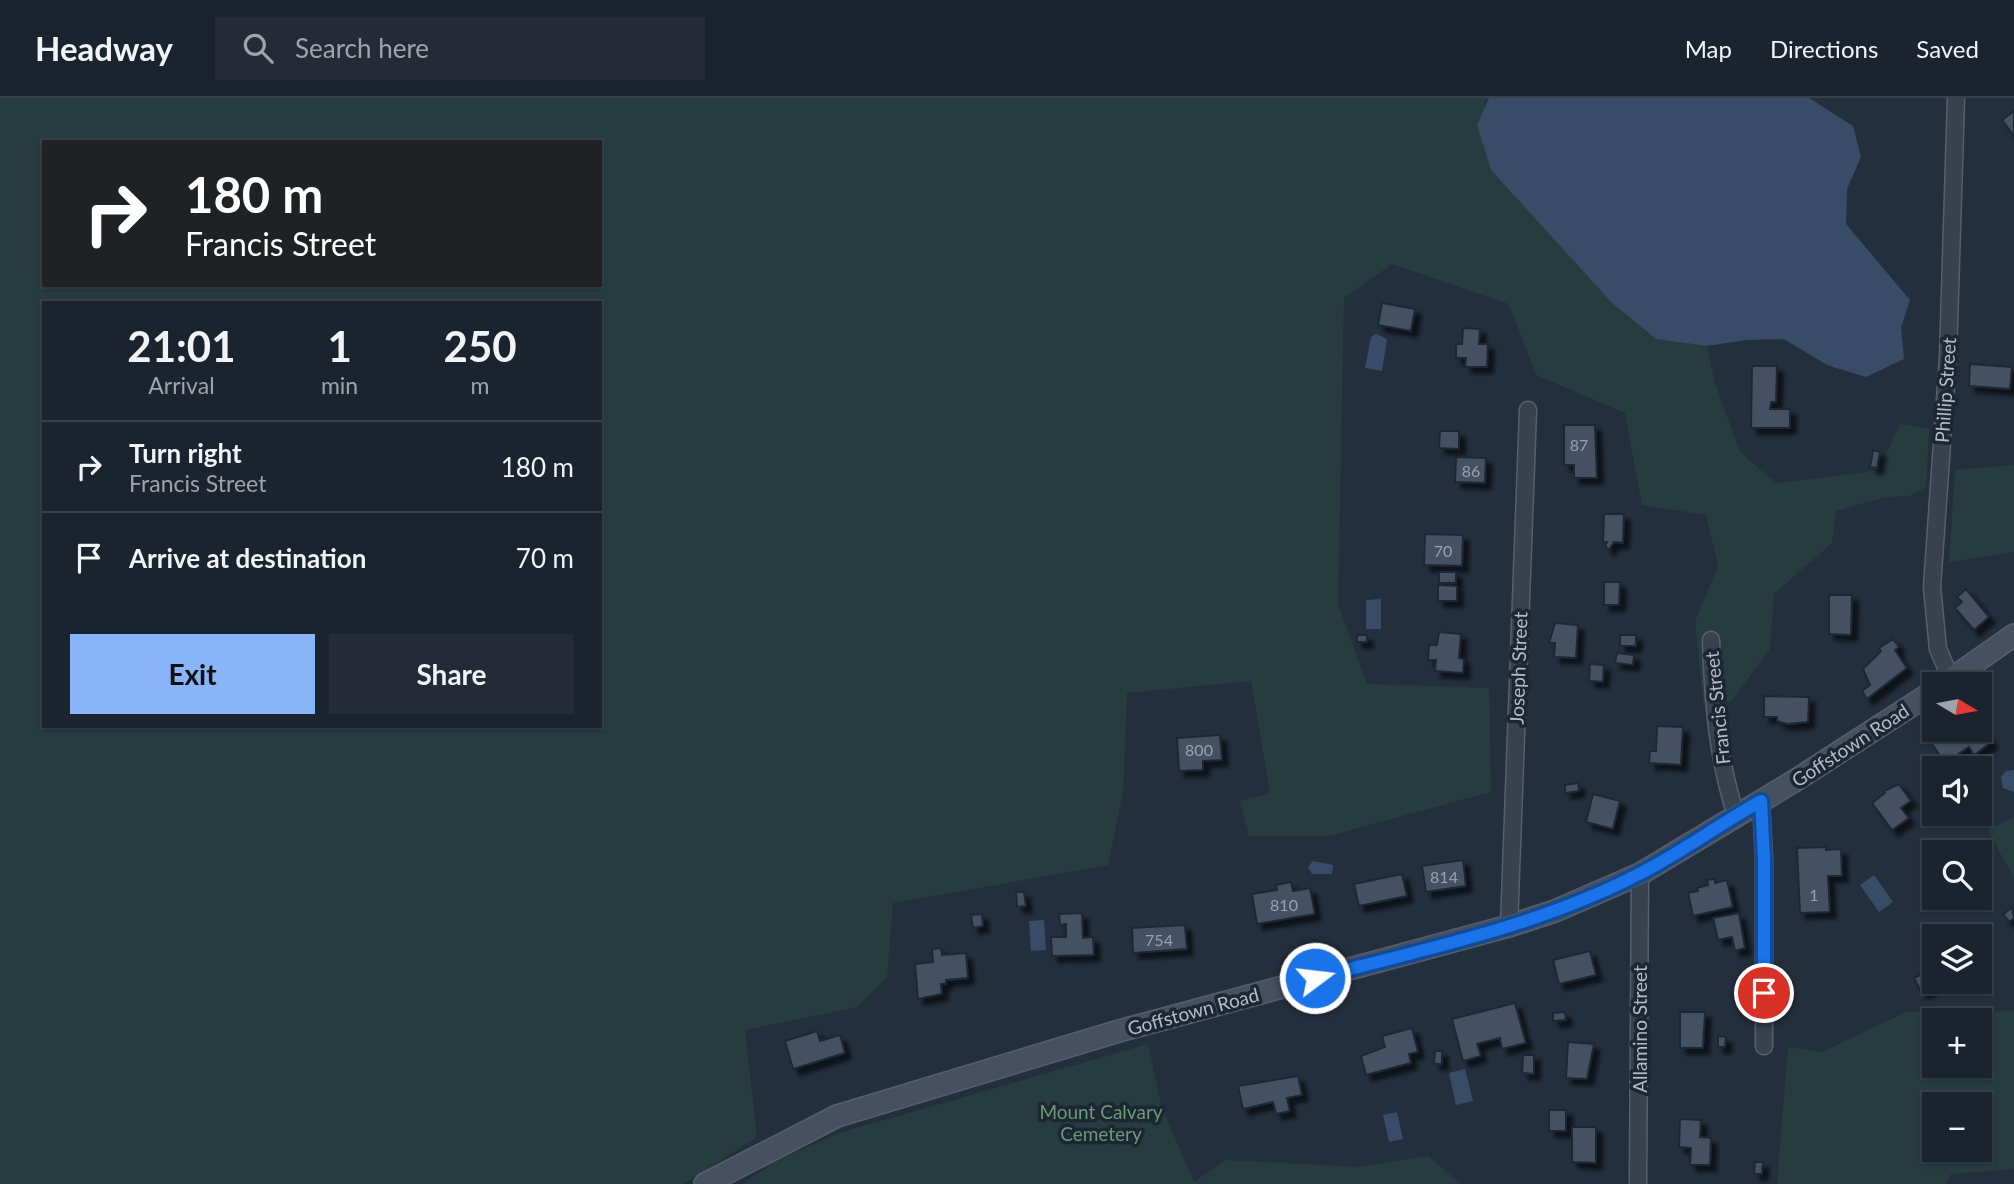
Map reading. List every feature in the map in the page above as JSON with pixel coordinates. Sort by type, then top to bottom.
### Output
[{"type":"main road","name":"Goffstown Road","points":[[1961,672],[2014,635]]},
{"type":"main road","name":"Goffstown Road","points":[[705,1184],[837,1116],[1167,1017],[1509,926],[1555,911],[1640,874],[1922,698]]},
{"type":"street","name":"Phillip Street","points":[[1941,672],[1932,587],[1948,357],[1956,98]]},
{"type":"street","name":"Joseph Street","points":[[1509,926],[1528,410]]},
{"type":"street","name":"Francis Street","points":[[1711,640],[1714,721],[1726,783],[1736,816]]},
{"type":"street","points":[[1761,801],[1764,859],[1764,1046]]},
{"type":"street","name":"Allamino Street","points":[[1638,1184],[1640,874]]},
{"type":"green space","points":[[0,98],[1489,98],[1485,103],[1491,170],[1612,303],[1656,339],[1707,346],[1715,383],[1740,452],[1776,483],[1870,472],[1880,468],[1900,424],[1929,429],[1926,487],[1910,496],[1885,497],[1836,511],[1832,543],[1774,594],[1770,649],[1731,701],[1703,703],[1695,622],[1718,566],[1706,515],[1642,505],[1625,413],[1536,375],[1509,304],[1392,264],[1344,298],[1338,604],[1367,684],[1489,688],[1491,792],[1329,836],[1249,836],[1240,801],[1270,793],[1251,681],[1127,693],[1123,793],[1108,865],[893,903],[887,978],[857,1007],[745,1030],[757,1137],[684,1184],[0,1184]]},
{"type":"green space","points":[[2014,465],[2014,552],[1949,562],[1955,470]]},
{"type":"green space","points":[[2014,817],[2014,879],[1988,830]]},
{"type":"green space","points":[[1992,1011],[2014,1011],[2014,1169],[1951,1174],[1945,1184],[1777,1184],[1788,1047],[1822,1052],[1906,1012],[1922,1012],[1922,1078],[1992,1078]]},
{"type":"green space","name":"Mount Calvary Cemetery","points":[[1148,1044],[1161,1105],[1194,1182],[1226,1160],[1357,1167],[1428,1156],[1461,1184],[743,1184],[778,1160],[839,1133]]},
{"type":"water","points":[[1489,98],[1809,98],[1853,126],[1861,157],[1847,189],[1846,224],[1910,300],[1901,328],[1904,359],[1866,377],[1827,365],[1784,339],[1746,340],[1707,346],[1656,339],[1612,303],[1491,170],[1477,125]]},
{"type":"water","points":[[1376,334],[1387,339],[1382,371],[1365,368],[1371,337]]},
{"type":"water","points":[[1381,599],[1381,629],[1366,629],[1366,600]]},
{"type":"water","points":[[2014,770],[2014,792],[2003,788],[2001,777],[2006,771]]},
{"type":"water","points":[[1313,861],[1333,865],[1332,874],[1312,874],[1308,867]]},
{"type":"water","points":[[1874,875],[1893,902],[1879,912],[1860,885]]},
{"type":"water","points":[[1044,920],[1046,950],[1031,951],[1029,921]]},
{"type":"water","points":[[1465,1069],[1473,1101],[1456,1105],[1449,1073]]},
{"type":"water","points":[[1397,1112],[1403,1139],[1389,1142],[1383,1115]]},
{"type":"building","points":[[2014,111],[2014,136],[2002,120]]},
{"type":"building","points":[[1382,303],[1415,309],[1411,331],[1378,325]]},
{"type":"building","points":[[1463,328],[1480,329],[1479,344],[1488,344],[1487,367],[1465,367],[1466,358],[1456,358],[1456,344],[1462,344]]},
{"type":"building","points":[[1970,364],[2012,367],[2010,389],[1969,386]]},
{"type":"building","points":[[1752,366],[1777,366],[1776,402],[1771,402],[1770,409],[1790,409],[1790,428],[1751,428]]},
{"type":"building","points":[[1564,425],[1595,425],[1597,478],[1574,478],[1574,465],[1564,465]]},
{"type":"building","points":[[1440,431],[1459,431],[1459,449],[1439,448]]},
{"type":"building","points":[[1873,450],[1880,452],[1877,468],[1870,467]]},
{"type":"building","points":[[1456,457],[1486,458],[1485,483],[1455,482]]},
{"type":"building","points":[[1604,514],[1624,514],[1623,543],[1614,542],[1609,550],[1605,546],[1607,542],[1603,542]]},
{"type":"building","points":[[1425,534],[1463,535],[1462,566],[1424,565]]},
{"type":"building","points":[[1439,572],[1456,572],[1456,583],[1439,583]]},
{"type":"building","points":[[1604,582],[1620,582],[1619,605],[1604,605]]},
{"type":"building","points":[[1438,585],[1457,586],[1457,601],[1438,601]]},
{"type":"building","points":[[1966,589],[1989,617],[1974,630],[1955,608],[1962,602],[1957,597]]},
{"type":"building","points":[[1829,595],[1852,595],[1851,635],[1829,634]]},
{"type":"building","points":[[1555,623],[1578,625],[1576,658],[1554,657],[1555,643],[1549,643]]},
{"type":"building","points":[[1439,632],[1461,634],[1459,658],[1464,659],[1463,673],[1435,671],[1436,660],[1428,660],[1429,645],[1437,645]]},
{"type":"building","points":[[1357,635],[1367,635],[1367,642],[1357,642]]},
{"type":"building","points":[[1620,635],[1636,635],[1636,646],[1620,646]]},
{"type":"building","points":[[1893,639],[1899,647],[1895,650],[1907,668],[1867,699],[1862,691],[1870,685],[1863,669],[1881,651],[1879,648]]},
{"type":"building","points":[[1617,653],[1634,655],[1633,665],[1615,663]]},
{"type":"building","points":[[1590,664],[1604,665],[1603,682],[1589,681]]},
{"type":"building","points":[[1764,696],[1809,697],[1808,722],[1787,724],[1777,721],[1777,717],[1764,717]]},
{"type":"building","points":[[1657,726],[1683,727],[1681,765],[1649,763],[1650,751],[1656,751]]},
{"type":"building","points":[[1220,735],[1222,760],[1203,761],[1203,770],[1179,771],[1177,738]]},
{"type":"building","points":[[1992,742],[1974,755],[1969,747],[1956,756],[1940,756],[1932,744]]},
{"type":"building","points":[[1578,783],[1579,791],[1565,793],[1565,785]]},
{"type":"building","points":[[1899,784],[1911,801],[1901,808],[1909,818],[1892,830],[1872,803],[1885,793],[1884,791]]},
{"type":"building","points":[[1593,794],[1620,801],[1613,829],[1586,822]]},
{"type":"building","points":[[1826,847],[1826,850],[1841,849],[1842,876],[1828,876],[1830,912],[1800,913],[1797,848]]},
{"type":"building","points":[[1463,860],[1466,886],[1426,892],[1422,866]]},
{"type":"building","points":[[1402,874],[1407,896],[1359,906],[1354,884]]},
{"type":"building","points":[[1715,879],[1715,883],[1727,880],[1733,907],[1693,916],[1688,893],[1698,891],[1697,888],[1708,885],[1707,880]]},
{"type":"building","points":[[1291,882],[1293,891],[1310,888],[1315,914],[1257,924],[1252,894],[1277,890],[1276,885]]},
{"type":"building","points":[[1016,892],[1024,892],[1026,906],[1017,907]]},
{"type":"building","points":[[2012,907],[2014,918],[2010,922],[2003,915]]},
{"type":"building","points":[[1082,913],[1083,938],[1093,937],[1094,955],[1052,956],[1051,937],[1066,937],[1066,924],[1060,925],[1059,914]]},
{"type":"building","points":[[1739,913],[1745,948],[1735,951],[1732,937],[1718,940],[1713,918]]},
{"type":"building","points":[[982,914],[983,926],[973,928],[971,915]]},
{"type":"building","points":[[1185,925],[1187,949],[1133,953],[1132,928]]},
{"type":"building","points":[[941,948],[942,955],[966,953],[968,978],[946,980],[946,984],[941,984],[942,994],[918,999],[915,964],[933,962],[932,949]]},
{"type":"building","points":[[1590,951],[1596,975],[1559,984],[1553,960]]},
{"type":"building","points":[[1922,974],[1922,993],[1914,978]]},
{"type":"building","points":[[1515,1003],[1526,1043],[1502,1049],[1500,1038],[1477,1044],[1481,1056],[1463,1061],[1452,1019]]},
{"type":"building","points":[[1565,1012],[1566,1020],[1553,1021],[1553,1013]]},
{"type":"building","points":[[1680,1012],[1705,1012],[1703,1048],[1680,1048]]},
{"type":"building","points":[[1412,1028],[1418,1052],[1409,1054],[1411,1063],[1366,1075],[1361,1056],[1385,1047],[1382,1036]]},
{"type":"building","points":[[817,1031],[820,1041],[840,1035],[845,1053],[793,1069],[785,1041]]},
{"type":"building","points":[[1718,1036],[1726,1037],[1725,1047],[1718,1047]]},
{"type":"building","points":[[1568,1042],[1594,1044],[1587,1079],[1566,1078]]},
{"type":"building","points":[[1435,1051],[1442,1051],[1442,1064],[1434,1064]]},
{"type":"building","points":[[1523,1055],[1534,1055],[1534,1074],[1522,1073]]},
{"type":"building","points":[[1298,1076],[1302,1095],[1287,1098],[1290,1111],[1276,1114],[1273,1102],[1243,1109],[1238,1086]]},
{"type":"building","points":[[1549,1110],[1566,1110],[1566,1131],[1549,1131]]},
{"type":"building","points":[[1680,1119],[1701,1120],[1700,1137],[1711,1138],[1710,1165],[1690,1165],[1691,1148],[1679,1147]]},
{"type":"building","points":[[1572,1127],[1596,1127],[1596,1163],[1572,1162]]},
{"type":"building","points":[[1755,1162],[1763,1162],[1762,1174],[1754,1174]]},
{"type":"route","points":[[1315,978],[1555,911],[1640,874],[1761,801],[1764,835],[1764,993]]}]
